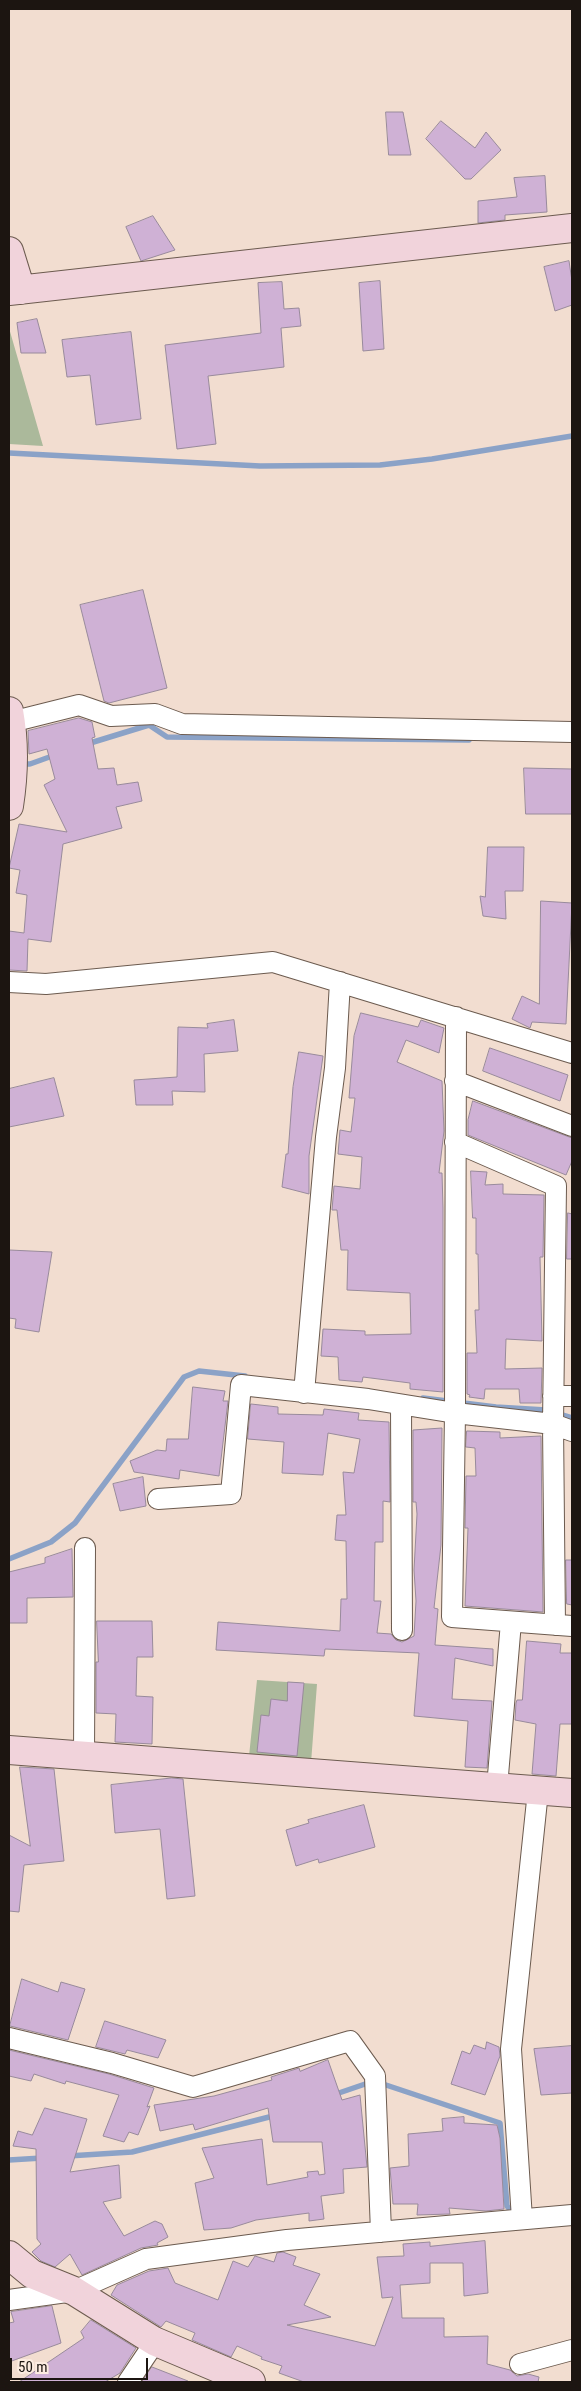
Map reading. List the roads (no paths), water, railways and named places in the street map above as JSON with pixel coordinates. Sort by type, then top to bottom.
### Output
[{"type":"street","points":[[9,251],[15,290],[572,228]]},
{"type":"street","points":[[9,806],[14,780],[10,716],[79,705],[111,716],[156,714],[182,724],[572,732]]},
{"type":"street","points":[[9,982],[46,984],[273,962],[572,1053]]},
{"type":"street","points":[[304,1393],[326,1137],[336,1068],[340,982]]},
{"type":"street","points":[[455,1142],[564,1189],[563,1396],[553,1424],[564,1625],[452,1617],[455,1413],[455,1142],[456,1017]]},
{"type":"street","points":[[456,1081],[572,1126]]},
{"type":"street","points":[[158,1499],[231,1494],[241,1385],[553,1424],[572,1431]]},
{"type":"street","points":[[401,1404],[402,1630]]},
{"type":"street","points":[[84,1756],[85,1548]]},
{"type":"street","points":[[497,1787],[511,1622]]},
{"type":"street","points":[[9,1750],[572,1793]]},
{"type":"street","points":[[522,2219],[511,2049],[538,1791]]},
{"type":"street","points":[[9,2038],[112,2063],[193,2087],[350,2041],[375,2076],[381,2232]]},
{"type":"street","points":[[9,2300],[74,2292],[146,2258],[287,2240],[572,2215]]},
{"type":"street","points":[[9,2255],[32,2274],[74,2292],[155,2342],[251,2382]]},
{"type":"street","points":[[128,2382],[155,2342]]},
{"type":"street","points":[[520,2364],[572,2350]]},
{"type":"waterway","points":[[9,453],[260,466],[380,465],[432,459],[572,436]]},
{"type":"waterway","points":[[87,744],[149,725],[167,737],[469,740]]},
{"type":"waterway","points":[[21,764],[30,764],[55,755]]},
{"type":"waterway","points":[[9,1559],[51,1542],[75,1523],[184,1377],[199,1371],[245,1376]]},
{"type":"waterway","points":[[423,1398],[496,1407],[546,1410],[572,1418]]},
{"type":"waterway","points":[[333,2095],[371,2082]]},
{"type":"waterway","points":[[380,2083],[500,2123],[507,2206],[512,2212],[518,2211]]},
{"type":"waterway","points":[[68,2156],[132,2152],[277,2115]]},
{"type":"waterway","points":[[9,2160],[42,2158]]}]
